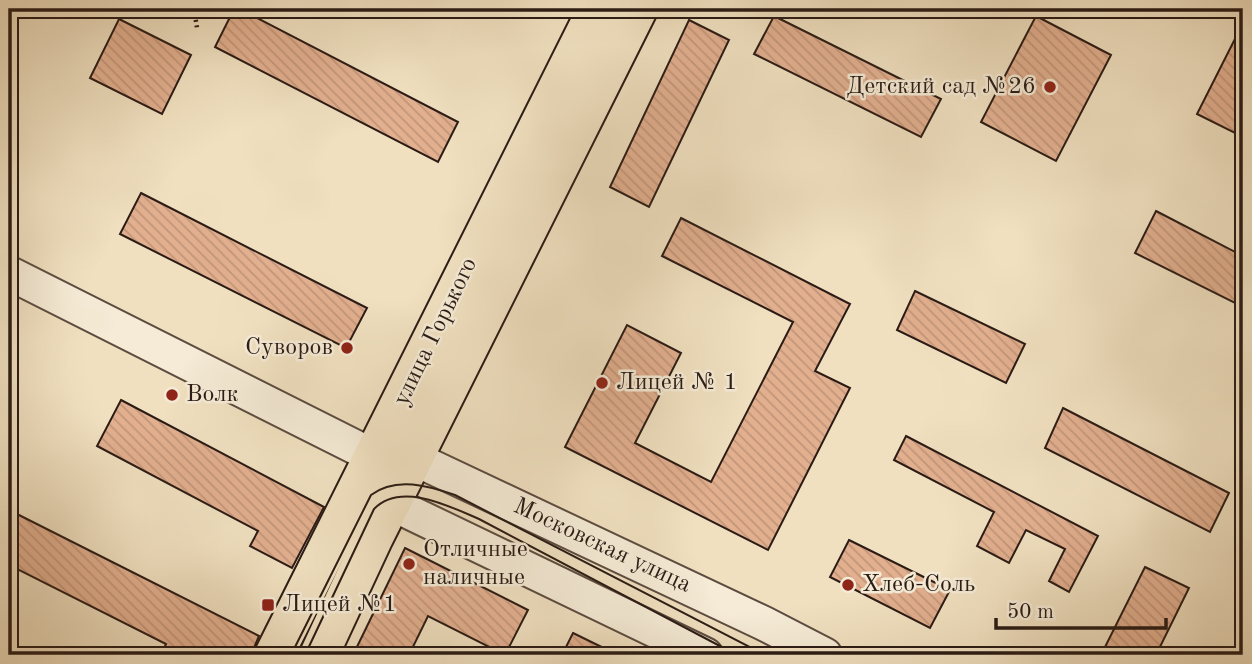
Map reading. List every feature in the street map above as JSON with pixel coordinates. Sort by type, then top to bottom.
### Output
[{"type":"main road","name":"улица Горького","points":[[274,655],[597,9]]},
{"type":"main road","name":"улица Горького","points":[[319,655],[638,9]]},
{"type":"street","name":"Московская улица","points":[[9,273],[373,456],[414,458],[764,623],[825,655]]},
{"type":"street","points":[[373,456],[394,499],[403,509],[706,655]]},
{"type":"path","points":[[194,9],[197,28]]},
{"type":"building","points":[[234,9],[240,9],[458,122],[438,162],[215,47]]},
{"type":"building","points":[[774,16],[941,99],[921,137],[754,54]]},
{"type":"building","points":[[1036,16],[1111,55],[1056,161],[981,122]]},
{"type":"building","points":[[119,19],[191,55],[162,114],[90,78]]},
{"type":"building","points":[[689,20],[729,40],[649,207],[610,187]]},
{"type":"building","points":[[1243,23],[1243,137],[1197,114]]},
{"type":"building","points":[[141,193],[367,308],[346,348],[120,234]]},
{"type":"building","points":[[1156,211],[1243,256],[1243,307],[1135,253]]},
{"type":"building","points":[[681,218],[850,304],[815,371],[850,388],[768,550],[565,447],[627,325],[681,353],[635,443],[711,482],[793,322],[662,256]]},
{"type":"building","points":[[915,291],[1025,344],[1006,383],[897,330]]},
{"type":"building","points":[[121,400],[324,507],[292,568],[250,546],[258,531],[97,446]]},
{"type":"building","points":[[1063,408],[1229,493],[1210,532],[1045,448]]},
{"type":"building","points":[[906,436],[1098,536],[1069,592],[1049,581],[1065,549],[1026,530],[1009,563],[977,546],[994,512],[894,460]]},
{"type":"building","points":[[9,510],[259,636],[251,655],[161,655],[166,644],[9,565]]},
{"type":"building","points":[[849,540],[950,590],[930,628],[830,577]]},
{"type":"building","points":[[405,548],[528,610],[505,655],[428,616],[409,655],[353,655]]},
{"type":"building","points":[[1145,567],[1189,588],[1156,655],[1101,655]]},
{"type":"building","points":[[573,633],[618,655],[562,655]]},
{"type":"tram line","points":[[291,655],[371,495],[381,489],[402,484],[424,486],[455,495],[765,655]]},
{"type":"tram line","points":[[305,655],[374,509],[385,501],[398,497],[441,503],[479,519],[737,655]]},
{"type":"place","name":"Детский сад №26","points":[[1050,87]]},
{"type":"place","name":"Суворов","points":[[347,348]]},
{"type":"place","name":"Лицей № 1","points":[[602,383]]},
{"type":"place","name":"Волк","points":[[172,395]]},
{"type":"place","name":"Отличные наличные","points":[[409,564]]},
{"type":"place","name":"Хлеб-Соль","points":[[848,585]]},
{"type":"place","name":"Лицей №1","points":[[268,605]]}]
